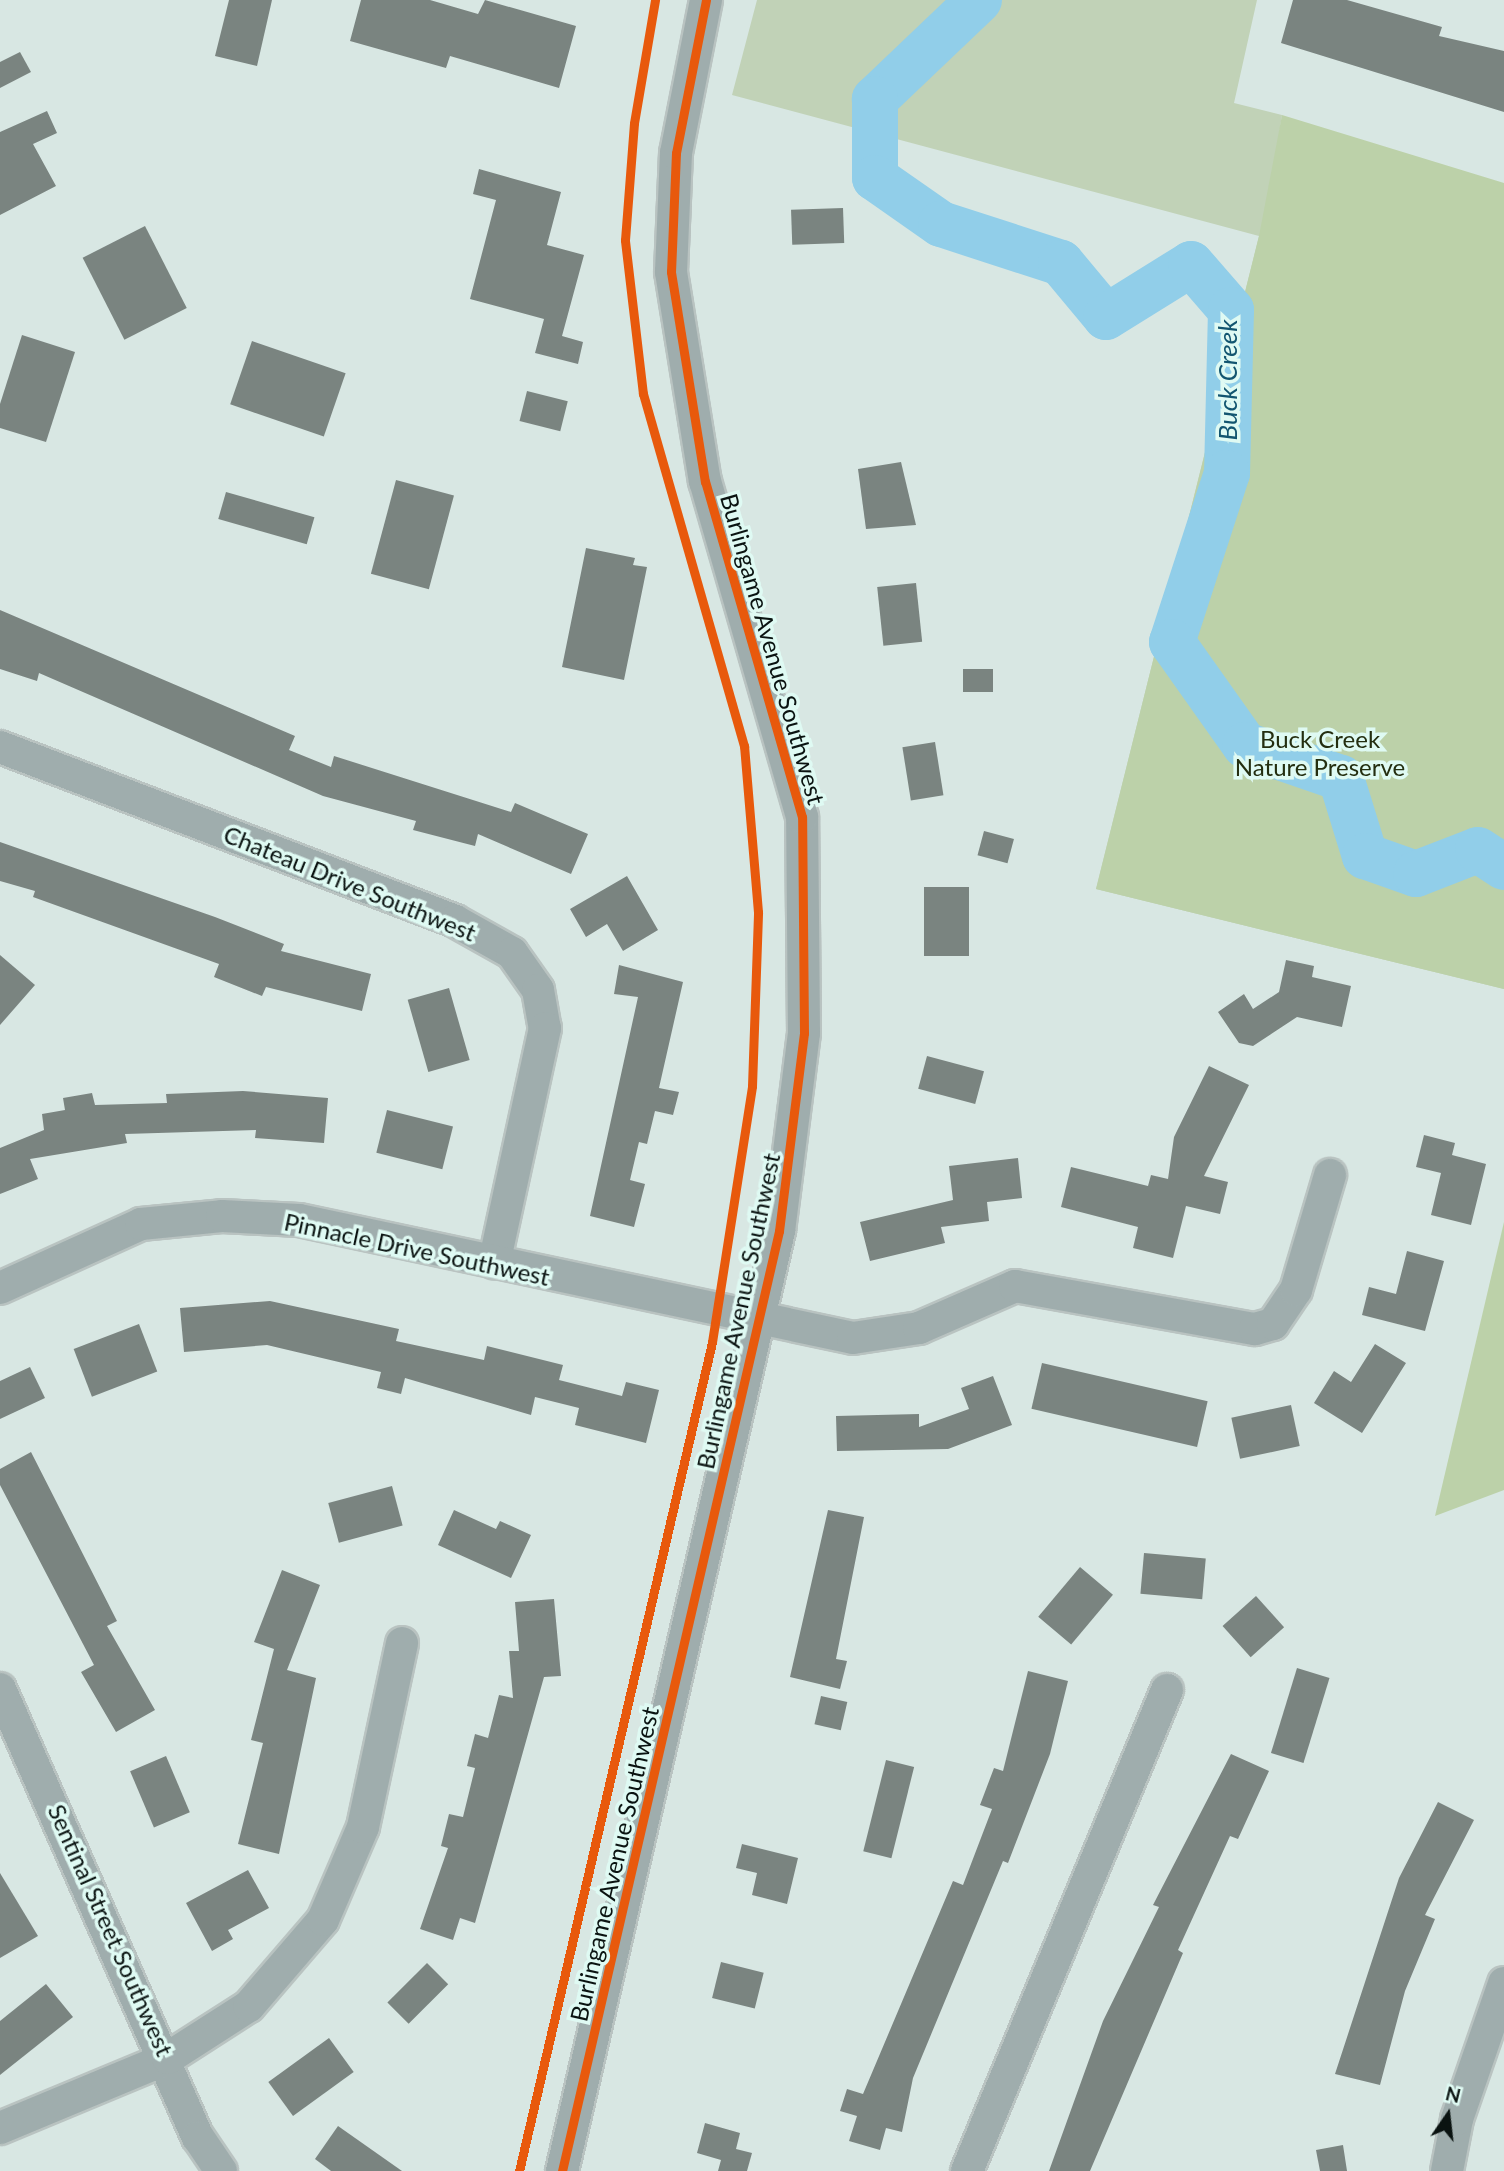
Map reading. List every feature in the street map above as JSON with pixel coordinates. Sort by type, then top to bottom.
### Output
[{"type":"street","name":"Burlingame Avenue Southwest","points":[[562,2171],[779,1231],[804,1033],[802,817],[705,482],[672,284],[676,153],[706,0]]},
{"type":"street","name":"Chateau Drive Southwest","points":[[0,747],[455,921],[512,953],[538,990],[545,1028],[494,1264]]},
{"type":"street","name":"Pinnacle Drive Southwest","points":[[0,1287],[141,1224],[222,1216],[299,1220],[759,1322],[853,1338],[919,1328],[1015,1286],[1234,1326],[1273,1324],[1296,1290],[1329,1175]]},
{"type":"street","points":[[0,2128],[168,2058],[249,2006],[323,1920],[363,1826],[402,1643]]},
{"type":"street","name":"Sentinal Street Southwest","points":[[0,1689],[168,2058],[198,2137],[221,2171]]},
{"type":"street","points":[[967,2171],[1167,1690]]},
{"type":"street","points":[[1447,2171],[1457,2119],[1504,1983]]},
{"type":"green space","name":"Buck Creek Nature Preserve","points":[[757,0],[1257,0],[1234,103],[1282,115],[1276,154],[1504,989],[1096,889],[1259,236],[732,95]]},
{"type":"green space","name":"Buck Creek Nature Preserve","points":[[1282,115],[1504,183],[1504,989],[1096,889],[1259,236]]},
{"type":"green space","points":[[1504,1222],[1504,1490],[1435,1516]]},
{"type":"building","points":[[229,0],[272,0],[257,66],[215,56]]},
{"type":"building","points":[[361,0],[430,0],[478,14],[485,0],[576,26],[559,88],[450,56],[446,68],[350,41]]},
{"type":"building","points":[[1293,0],[1347,0],[1442,27],[1439,36],[1504,51],[1504,112],[1281,43]]},
{"type":"building","points":[[20,52],[31,72],[0,88],[0,62]]},
{"type":"building","points":[[47,111],[57,133],[33,144],[56,186],[0,215],[0,132]]},
{"type":"building","points":[[479,169],[561,192],[547,245],[584,255],[562,336],[583,342],[578,364],[535,353],[544,319],[470,299],[496,200],[473,194]]},
{"type":"building","points":[[843,208],[844,243],[792,245],[791,210]]},
{"type":"building","points":[[145,226],[187,308],[124,340],[83,258]]},
{"type":"building","points":[[22,335],[75,352],[46,442],[0,428],[0,404]]},
{"type":"building","points":[[252,341],[346,373],[324,437],[230,404]]},
{"type":"building","points":[[527,391],[568,401],[560,431],[520,421]]},
{"type":"building","points":[[901,462],[916,525],[866,529],[858,469]]},
{"type":"building","points":[[396,480],[454,496],[429,589],[371,574]]},
{"type":"building","points":[[226,492],[314,517],[307,544],[218,519]]},
{"type":"building","points":[[586,548],[635,558],[633,565],[647,567],[624,680],[562,667]]},
{"type":"building","points":[[916,583],[922,642],[883,646],[877,587]]},
{"type":"building","points":[[0,610],[295,736],[289,750],[331,767],[334,756],[511,812],[515,803],[588,834],[571,874],[478,834],[475,846],[413,830],[416,821],[323,796],[39,673],[37,681],[0,669]]},
{"type":"building","points":[[963,669],[993,669],[993,692],[963,692]]},
{"type":"building","points":[[935,742],[943,795],[911,800],[902,747]]},
{"type":"building","points":[[984,831],[1014,839],[1007,863],[978,855]]},
{"type":"building","points":[[0,842],[215,917],[284,944],[281,951],[371,974],[362,1011],[266,987],[262,996],[214,977],[219,964],[33,897],[35,891],[0,881]]},
{"type":"building","points":[[627,876],[658,930],[623,951],[607,924],[586,937],[570,909]]},
{"type":"building","points":[[924,887],[969,887],[969,956],[924,956]]},
{"type":"building","points":[[0,955],[35,985],[0,1025]]},
{"type":"building","points":[[1286,960],[1314,966],[1312,977],[1351,986],[1342,1027],[1297,1017],[1253,1046],[1239,1043],[1218,1012],[1244,994],[1253,1009],[1279,992]]},
{"type":"building","points":[[619,965],[683,982],[659,1088],[679,1092],[673,1115],[655,1111],[647,1144],[639,1142],[630,1180],[645,1184],[634,1227],[590,1216],[638,997],[614,994]]},
{"type":"building","points":[[449,988],[470,1060],[428,1072],[408,1000]]},
{"type":"building","points":[[927,1056],[984,1071],[975,1104],[918,1089]]},
{"type":"building","points":[[1209,1066],[1249,1085],[1204,1176],[1228,1182],[1220,1214],[1186,1206],[1173,1258],[1133,1248],[1138,1227],[1061,1207],[1071,1167],[1148,1186],[1151,1175],[1168,1179],[1174,1137]]},
{"type":"building","points":[[243,1091],[328,1098],[324,1143],[255,1138],[256,1130],[125,1134],[127,1143],[30,1159],[38,1179],[0,1194],[0,1148],[44,1130],[42,1114],[65,1110],[63,1098],[92,1093],[95,1105],[167,1103],[166,1094]]},
{"type":"building","points":[[387,1110],[453,1126],[442,1169],[376,1153]]},
{"type":"building","points":[[1424,1135],[1455,1143],[1452,1155],[1486,1164],[1471,1225],[1431,1215],[1441,1173],[1416,1167]]},
{"type":"building","points":[[1018,1158],[1022,1198],[987,1202],[989,1221],[941,1227],[945,1243],[870,1261],[860,1222],[953,1200],[949,1166]]},
{"type":"building","points":[[1407,1251],[1444,1261],[1425,1331],[1362,1315],[1369,1287],[1396,1294]]},
{"type":"building","points":[[270,1301],[399,1329],[396,1341],[484,1360],[487,1346],[563,1365],[559,1380],[622,1396],[626,1382],[659,1390],[646,1443],[575,1425],[579,1408],[535,1397],[531,1415],[405,1378],[401,1394],[377,1388],[381,1372],[267,1345],[184,1352],[180,1308]]},
{"type":"building","points":[[139,1324],[157,1372],[92,1397],[74,1349]]},
{"type":"building","points":[[1375,1344],[1406,1363],[1362,1433],[1314,1403],[1334,1371],[1351,1382]]},
{"type":"building","points":[[1042,1363],[1208,1401],[1197,1447],[1031,1409]]},
{"type":"building","points":[[30,1367],[45,1398],[0,1419],[0,1381]]},
{"type":"building","points":[[993,1376],[1012,1425],[948,1449],[837,1451],[836,1416],[919,1414],[919,1427],[969,1409],[961,1388]]},
{"type":"building","points":[[1291,1405],[1300,1446],[1240,1459],[1231,1418]]},
{"type":"building","points":[[31,1452],[117,1621],[107,1626],[155,1710],[116,1732],[81,1672],[94,1665],[0,1485],[0,1469]]},
{"type":"building","points":[[392,1486],[403,1526],[339,1543],[328,1503]]},
{"type":"building","points":[[454,1510],[496,1529],[500,1521],[531,1535],[511,1578],[438,1545]]},
{"type":"building","points":[[828,1510],[864,1517],[836,1659],[847,1661],[840,1689],[790,1677]]},
{"type":"building","points":[[1144,1553],[1206,1558],[1202,1599],[1140,1594]]},
{"type":"building","points":[[1080,1567],[1113,1595],[1071,1644],[1038,1617]]},
{"type":"building","points":[[282,1570],[320,1585],[287,1670],[316,1678],[279,1854],[238,1844],[263,1743],[251,1740],[274,1649],[254,1642]]},
{"type":"building","points":[[1256,1596],[1284,1627],[1251,1657],[1223,1626]]},
{"type":"building","points":[[554,1599],[561,1676],[544,1677],[475,1923],[460,1918],[453,1940],[420,1929],[448,1848],[441,1846],[449,1814],[463,1817],[475,1768],[467,1766],[475,1734],[488,1738],[499,1695],[513,1698],[509,1651],[519,1651],[515,1602]]},
{"type":"building","points":[[1297,1668],[1330,1678],[1303,1763],[1271,1753]]},
{"type":"building","points":[[1028,1671],[1068,1681],[1050,1754],[1008,1863],[1003,1861],[913,2078],[902,2132],[886,2128],[880,2150],[849,2141],[857,2116],[840,2111],[847,2089],[863,2094],[953,1881],[963,1885],[992,1809],[980,1805],[994,1768],[1003,1771]]},
{"type":"building","points":[[821,1696],[847,1702],[841,1730],[814,1724]]},
{"type":"building","points":[[1231,1754],[1269,1771],[1238,1839],[1230,1836],[1178,1950],[1183,1953],[1090,2171],[1049,2171],[1103,2021],[1159,1907],[1153,1905]]},
{"type":"building","points":[[166,1756],[190,1812],[154,1827],[130,1771]]},
{"type":"building","points":[[886,1760],[914,1767],[891,1858],[863,1851]]},
{"type":"building","points":[[1438,1802],[1474,1820],[1425,1915],[1435,1919],[1405,1991],[1380,2085],[1335,2074],[1399,1878]]},
{"type":"building","points":[[742,1844],[798,1858],[787,1904],[752,1895],[757,1873],[736,1868]]},
{"type":"building","points":[[248,1870],[269,1908],[228,1930],[233,1939],[212,1951],[186,1903]]},
{"type":"building","points":[[0,1873],[38,1936],[0,1958]]},
{"type":"building","points":[[721,1962],[764,1973],[755,2009],[712,1998]]},
{"type":"building","points":[[427,1963],[448,1984],[409,2024],[387,2003]]},
{"type":"building","points":[[46,1984],[73,2017],[0,2075],[0,2021]]},
{"type":"building","points":[[329,2038],[354,2072],[293,2116],[268,2082]]},
{"type":"building","points":[[705,2123],[740,2133],[736,2149],[752,2153],[747,2171],[718,2171],[721,2160],[697,2153]]},
{"type":"building","points":[[338,2126],[402,2171],[331,2171],[315,2159]]},
{"type":"building","points":[[1343,2145],[1347,2171],[1320,2171],[1316,2150]]},
{"type":"waterway","name":"Buck Creek","points":[[979,0],[875,99],[875,178],[941,224],[1061,263],[1106,317],[1191,264],[1231,310],[1227,473],[1172,642],[1245,745],[1341,778],[1365,856],[1416,874],[1478,850],[1504,867]]},
{"type":"cycle path","points":[[519,2171],[712,1342],[752,1086],[758,912],[744,746],[643,394],[625,240],[634,123],[655,0]]},
{"type":"cycle path","points":[[562,2171],[779,1231],[804,1033],[802,817],[705,482],[671,272],[676,153],[706,0]]}]
